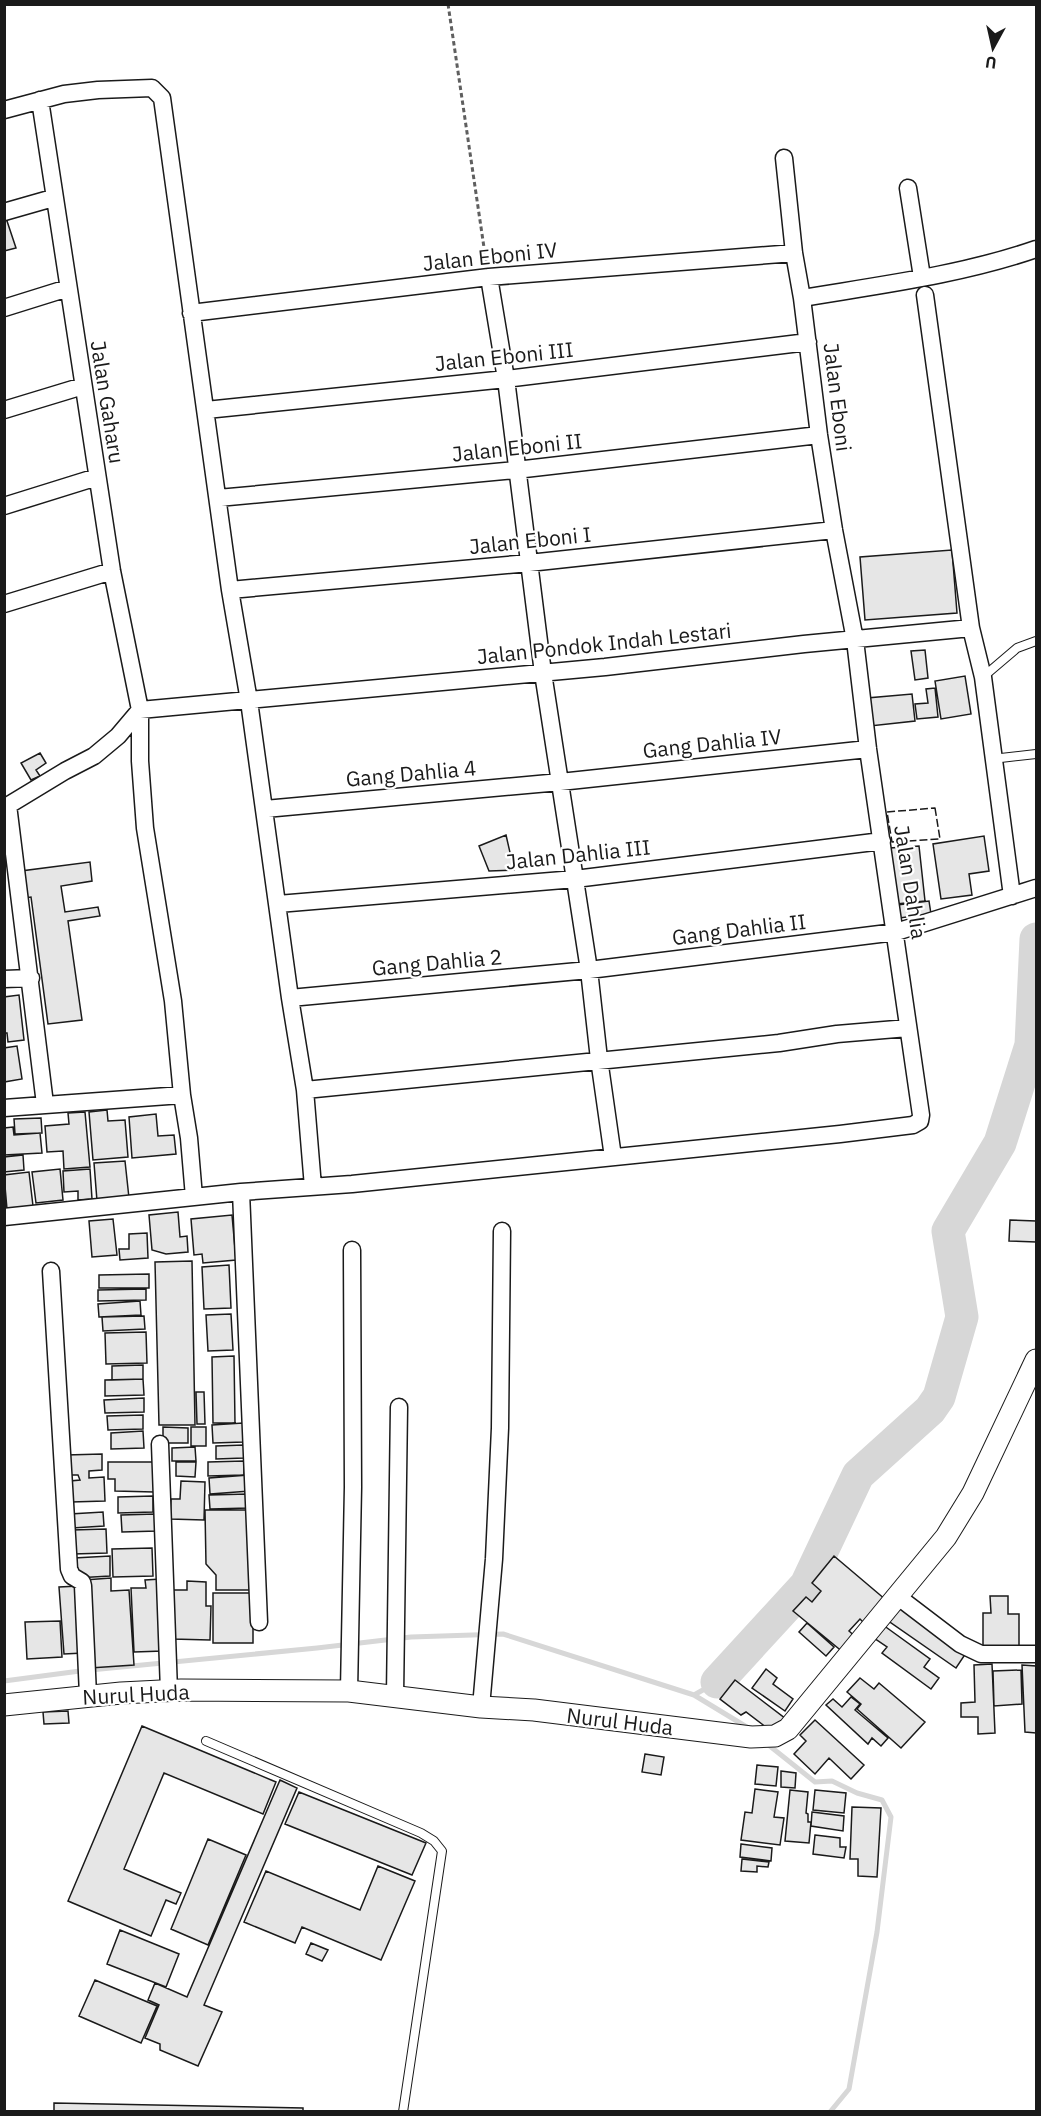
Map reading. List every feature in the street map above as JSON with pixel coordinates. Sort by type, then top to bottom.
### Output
[{"type":"street","points":[[4,110],[64,94],[98,90],[152,88],[162,98],[230,590],[249,701],[305,1090],[313,1187]]},
{"type":"street","name":"Jalan Gaharu","points":[[40,100],[53,198],[112,571],[140,710],[140,761],[146,828],[173,1001],[194,1197]]},
{"type":"street","name":"Jalan Eboni","points":[[784,158],[794,253],[802,298],[819,435],[855,640]]},
{"type":"street","points":[[908,188],[922,277]]},
{"type":"street","points":[[4,213],[53,198]]},
{"type":"street","points":[[802,298],[922,277],[1012,258],[1036,249]]},
{"type":"street","name":"Jalan Eboni IV","points":[[191,313],[489,278],[794,253]]},
{"type":"street","points":[[4,1217],[613,1157],[575,879],[543,673],[506,379],[489,278]]},
{"type":"street","points":[[4,308],[68,288]]},
{"type":"street","points":[[925,295],[971,628],[983,677],[992,759],[1012,896]]},
{"type":"street","name":"Jalan Eboni III","points":[[206,410],[506,379],[808,342]]},
{"type":"street","points":[[4,410],[83,386]]},
{"type":"street","name":"Jalan Eboni II","points":[[218,498],[516,470],[819,435]]},
{"type":"street","points":[[4,506],[97,477]]},
{"type":"street","name":"Jalan Eboni I","points":[[230,590],[528,563],[834,530]]},
{"type":"street","points":[[4,604],[112,571]]},
{"type":"street","name":"Jalan Pondok Indah Lestari","points":[[140,710],[543,673],[971,628]]},
{"type":"street","name":"Jalan Dahlia","points":[[613,1157],[913,1125],[921,1121],[896,932],[868,749],[855,640]]},
{"type":"street","points":[[45,1104],[31,978],[6,807],[94,756],[118,736],[140,710]]},
{"type":"street","name":"Gang Dahlia IV","points":[[560,782],[868,749]]},
{"type":"street","name":"Gang Dahlia 4","points":[[265,809],[560,782]]},
{"type":"street","name":"Jalan Dahlia III","points":[[278,904],[575,879],[882,841]]},
{"type":"street","name":"Gang Dahlia II","points":[[588,970],[896,932],[1036,888]]},
{"type":"street","name":"Gang Dahlia 2","points":[[290,998],[588,970]]},
{"type":"street","points":[[4,979],[31,978]]},
{"type":"street","points":[[305,1090],[908,1028]]},
{"type":"street","points":[[4,1108],[182,1095]]},
{"type":"street","points":[[242,1192],[260,1622]]},
{"type":"street","points":[[481,1707],[494,1559],[500,1428],[502,1231]]},
{"type":"street","points":[[349,1691],[351,1663],[352,1250]]},
{"type":"street","points":[[51,1271],[69,1569],[72,1576],[82,1582],[83,1586],[87,1689]]},
{"type":"street","name":"Nurul Huda","points":[[4,1705],[87,1689],[169,1687],[349,1691],[760,1737],[776,1736],[788,1729],[946,1537],[1029,1393],[1036,1360]]},
{"type":"street","points":[[394,1696],[399,1407]]},
{"type":"street","points":[[160,1444],[169,1687]]},
{"type":"street","points":[[897,1596],[960,1644],[981,1654],[1036,1654]]},
{"type":"lane","points":[[983,677],[1017,648],[1036,641]]},
{"type":"lane","points":[[992,759],[1036,754]]},
{"type":"lane","points":[[206,1741],[421,1833],[434,1841],[442,1851],[403,2112]]},
{"type":"path","points":[[448,4],[489,278]]},
{"type":"building","points":[[4,218],[6,218],[16,248],[4,251]]},
{"type":"building","points":[[952,550],[957,613],[865,620],[860,557]]},
{"type":"building","points":[[925,650],[928,678],[915,680],[911,651]]},
{"type":"building","points":[[965,676],[971,714],[941,719],[935,681]]},
{"type":"building","points":[[935,688],[938,717],[917,719],[915,704],[928,703],[926,689]]},
{"type":"building","points":[[912,694],[915,721],[870,726],[867,698]]},
{"type":"building","points":[[40,753],[46,763],[36,770],[40,776],[31,780],[21,763]]},
{"type":"building","points":[[506,835],[514,870],[489,871],[479,846]]},
{"type":"building","points":[[984,836],[989,871],[969,874],[972,895],[941,899],[933,844]]},
{"type":"building","points":[[919,846],[925,901],[896,904],[890,848]]},
{"type":"building","points":[[90,862],[92,881],[61,886],[65,912],[98,907],[100,916],[68,921],[82,1020],[48,1024],[31,897],[24,898],[21,871]]},
{"type":"building","points":[[929,901],[931,914],[899,918],[897,905]]},
{"type":"building","points":[[19,995],[24,1040],[8,1042],[7,1033],[4,1033],[4,997]]},
{"type":"building","points":[[17,1046],[22,1079],[4,1082],[4,1048]]},
{"type":"building","points":[[107,1110],[108,1121],[125,1120],[128,1157],[93,1160],[89,1112]]},
{"type":"building","points":[[85,1112],[90,1167],[64,1169],[63,1151],[47,1152],[45,1126],[69,1124],[68,1113]]},
{"type":"building","points":[[156,1114],[158,1136],[174,1135],[176,1154],[132,1158],[129,1117]]},
{"type":"building","points":[[41,1118],[42,1133],[15,1134],[14,1119]]},
{"type":"building","points":[[13,1127],[14,1135],[40,1133],[42,1153],[4,1155],[4,1128]]},
{"type":"building","points":[[23,1155],[24,1170],[4,1172],[4,1157]]},
{"type":"building","points":[[125,1161],[129,1198],[97,1201],[94,1163]]},
{"type":"building","points":[[60,1169],[63,1200],[36,1203],[32,1172]]},
{"type":"building","points":[[90,1169],[92,1199],[78,1200],[78,1191],[64,1192],[63,1171]]},
{"type":"building","points":[[29,1172],[33,1206],[7,1209],[4,1175]]},
{"type":"building","points":[[178,1212],[180,1237],[187,1236],[188,1252],[166,1254],[152,1250],[149,1215]]},
{"type":"building","points":[[232,1215],[236,1260],[203,1263],[202,1254],[194,1255],[191,1219]]},
{"type":"building","points":[[113,1219],[117,1255],[92,1257],[89,1221]]},
{"type":"building","points":[[1010,1220],[1036,1221],[1036,1242],[1009,1241]]},
{"type":"building","points":[[147,1233],[148,1258],[120,1260],[119,1249],[129,1249],[129,1234]]},
{"type":"building","points":[[192,1261],[195,1425],[159,1425],[155,1262]]},
{"type":"building","points":[[229,1265],[231,1308],[204,1309],[202,1267]]},
{"type":"building","points":[[149,1274],[149,1288],[99,1288],[99,1275]]},
{"type":"building","points":[[146,1289],[146,1300],[98,1301],[98,1290]]},
{"type":"building","points":[[140,1301],[141,1315],[99,1317],[98,1304]]},
{"type":"building","points":[[231,1314],[233,1350],[208,1351],[206,1315]]},
{"type":"building","points":[[144,1316],[145,1329],[103,1331],[102,1317]]},
{"type":"building","points":[[146,1332],[147,1363],[106,1364],[105,1333]]},
{"type":"building","points":[[234,1356],[235,1423],[213,1423],[212,1357]]},
{"type":"building","points":[[143,1365],[143,1379],[112,1380],[112,1366]]},
{"type":"building","points":[[143,1379],[144,1395],[105,1396],[105,1380]]},
{"type":"building","points":[[196,1392],[204,1392],[205,1424],[197,1424]]},
{"type":"building","points":[[144,1398],[144,1412],[105,1413],[104,1400]]},
{"type":"building","points":[[143,1415],[143,1429],[108,1430],[107,1416]]},
{"type":"building","points":[[243,1423],[244,1442],[213,1443],[212,1425]]},
{"type":"building","points":[[163,1427],[188,1428],[188,1443],[163,1443]]},
{"type":"building","points":[[191,1427],[206,1427],[206,1446],[191,1446]]},
{"type":"building","points":[[143,1431],[144,1448],[111,1449],[111,1433]]},
{"type":"building","points":[[244,1445],[244,1458],[216,1459],[216,1446]]},
{"type":"building","points":[[195,1447],[196,1461],[172,1461],[172,1448]]},
{"type":"building","points":[[102,1454],[102,1470],[89,1471],[89,1478],[104,1477],[105,1501],[71,1502],[70,1481],[80,1480],[78,1475],[67,1475],[66,1455]]},
{"type":"building","points":[[244,1461],[244,1475],[208,1476],[208,1462]]},
{"type":"building","points":[[108,1462],[155,1462],[154,1492],[115,1491],[115,1479],[108,1479]]},
{"type":"building","points":[[176,1462],[196,1462],[195,1477],[176,1476]]},
{"type":"building","points":[[249,1475],[250,1491],[210,1494],[209,1478]]},
{"type":"building","points":[[181,1481],[205,1482],[204,1520],[170,1519],[171,1499],[180,1499]]},
{"type":"building","points":[[248,1494],[249,1508],[210,1509],[209,1495]]},
{"type":"building","points":[[153,1496],[153,1512],[118,1513],[118,1497]]},
{"type":"building","points":[[205,1510],[254,1510],[254,1590],[216,1590],[216,1575],[206,1564]]},
{"type":"building","points":[[103,1512],[104,1526],[72,1528],[70,1514]]},
{"type":"building","points":[[156,1514],[157,1531],[122,1532],[121,1515]]},
{"type":"building","points":[[106,1529],[107,1553],[73,1554],[72,1530]]},
{"type":"building","points":[[152,1548],[153,1576],[113,1577],[112,1549]]},
{"type":"building","points":[[110,1556],[110,1576],[76,1578],[74,1558]]},
{"type":"building","points":[[834,1556],[886,1600],[865,1624],[860,1619],[849,1631],[857,1638],[844,1653],[793,1611],[806,1597],[812,1602],[821,1591],[812,1583]]},
{"type":"building","points":[[111,1578],[111,1591],[129,1590],[134,1665],[90,1668],[84,1580]]},
{"type":"building","points":[[161,1579],[163,1651],[134,1652],[131,1588],[146,1588],[145,1580]]},
{"type":"building","points":[[187,1581],[206,1582],[206,1606],[211,1606],[210,1640],[172,1639],[173,1590],[187,1590]]},
{"type":"building","points":[[79,1586],[83,1653],[64,1654],[59,1587]]},
{"type":"building","points":[[213,1593],[253,1593],[253,1643],[213,1643]]},
{"type":"building","points":[[990,1596],[1008,1596],[1008,1614],[1019,1614],[1019,1646],[983,1646],[983,1613],[991,1613]]},
{"type":"building","points":[[897,1606],[966,1653],[956,1668],[887,1620]]},
{"type":"building","points":[[60,1621],[62,1657],[27,1659],[25,1622]]},
{"type":"building","points":[[807,1623],[834,1647],[826,1656],[799,1632]]},
{"type":"building","points":[[883,1625],[930,1659],[924,1667],[939,1678],[931,1689],[882,1653],[887,1647],[874,1638]]},
{"type":"building","points":[[992,1664],[995,1733],[978,1734],[978,1717],[961,1717],[961,1703],[975,1702],[974,1665]]},
{"type":"building","points":[[1022,1665],[1036,1666],[1036,1733],[1025,1732]]},
{"type":"building","points":[[766,1669],[777,1678],[773,1684],[793,1699],[785,1711],[752,1688]]},
{"type":"building","points":[[1021,1670],[1022,1704],[994,1706],[993,1671]]},
{"type":"building","points":[[860,1678],[874,1689],[879,1683],[925,1722],[901,1748],[857,1709],[861,1704],[847,1692]]},
{"type":"building","points":[[735,1680],[786,1719],[775,1734],[746,1712],[741,1715],[720,1699]]},
{"type":"building","points":[[851,1697],[860,1704],[855,1710],[888,1738],[881,1746],[872,1738],[868,1744],[826,1705],[833,1699],[842,1707]]},
{"type":"building","points":[[68,1711],[69,1723],[44,1724],[43,1712]]},
{"type":"building","points":[[815,1720],[864,1765],[851,1779],[829,1758],[815,1774],[794,1754],[806,1741],[800,1735]]},
{"type":"building","points":[[142,1726],[276,1782],[263,1814],[164,1773],[124,1869],[181,1893],[176,1904],[166,1900],[151,1936],[68,1901]]},
{"type":"building","points":[[645,1754],[664,1757],[661,1775],[642,1772]]},
{"type":"building","points":[[757,1765],[778,1767],[776,1786],[755,1784]]},
{"type":"building","points":[[781,1771],[796,1773],[795,1788],[781,1787]]},
{"type":"building","points":[[280,1780],[297,1788],[204,2005],[222,2012],[198,2066],[160,2050],[160,2044],[145,2038],[159,2005],[148,2000],[155,1983],[187,1997]]},
{"type":"building","points":[[755,1789],[778,1792],[774,1817],[784,1818],[780,1845],[741,1840],[745,1812],[752,1813]]},
{"type":"building","points":[[790,1790],[808,1792],[806,1813],[808,1822],[811,1822],[809,1843],[785,1841]]},
{"type":"building","points":[[815,1790],[846,1793],[844,1813],[813,1810]]},
{"type":"building","points":[[299,1792],[426,1843],[412,1875],[285,1824]]},
{"type":"building","points":[[852,1807],[881,1808],[877,1877],[858,1876],[858,1859],[850,1859]]},
{"type":"building","points":[[812,1812],[844,1816],[843,1831],[811,1826]]},
{"type":"building","points":[[815,1835],[840,1838],[840,1847],[846,1847],[844,1858],[813,1854]]},
{"type":"building","points":[[208,1839],[246,1855],[208,1945],[171,1929]]},
{"type":"building","points":[[741,1844],[772,1848],[771,1861],[740,1857]]},
{"type":"building","points":[[742,1859],[769,1862],[768,1867],[757,1866],[757,1872],[741,1871]]},
{"type":"building","points":[[378,1866],[415,1881],[381,1960],[302,1927],[295,1943],[244,1922],[266,1871],[360,1910]]},
{"type":"building","points":[[120,1930],[179,1954],[166,1987],[107,1964]]},
{"type":"building","points":[[311,1943],[328,1950],[322,1961],[306,1954]]},
{"type":"building","points":[[95,1980],[157,2006],[141,2043],[79,2016]]},
{"type":"building","points":[[54,2103],[303,2108],[303,2112],[54,2112]]},
{"type":"waterway","points":[[717,1682],[806,1585],[858,1475],[930,1410],[939,1397],[962,1317],[948,1231],[1000,1143],[1031,1045],[1036,939]]},
{"type":"waterway","points":[[4,1681],[411,1637],[503,1634],[694,1695],[717,1682]]},
{"type":"waterway","points":[[694,1695],[750,1729]]},
{"type":"waterway","points":[[766,1743],[815,1782],[832,1781],[857,1793],[882,1800],[891,1817],[877,1932],[849,2089],[830,2112]]},
{"type":"fence","points":[[935,808],[940,839],[892,842],[887,812],[935,808]]}]
